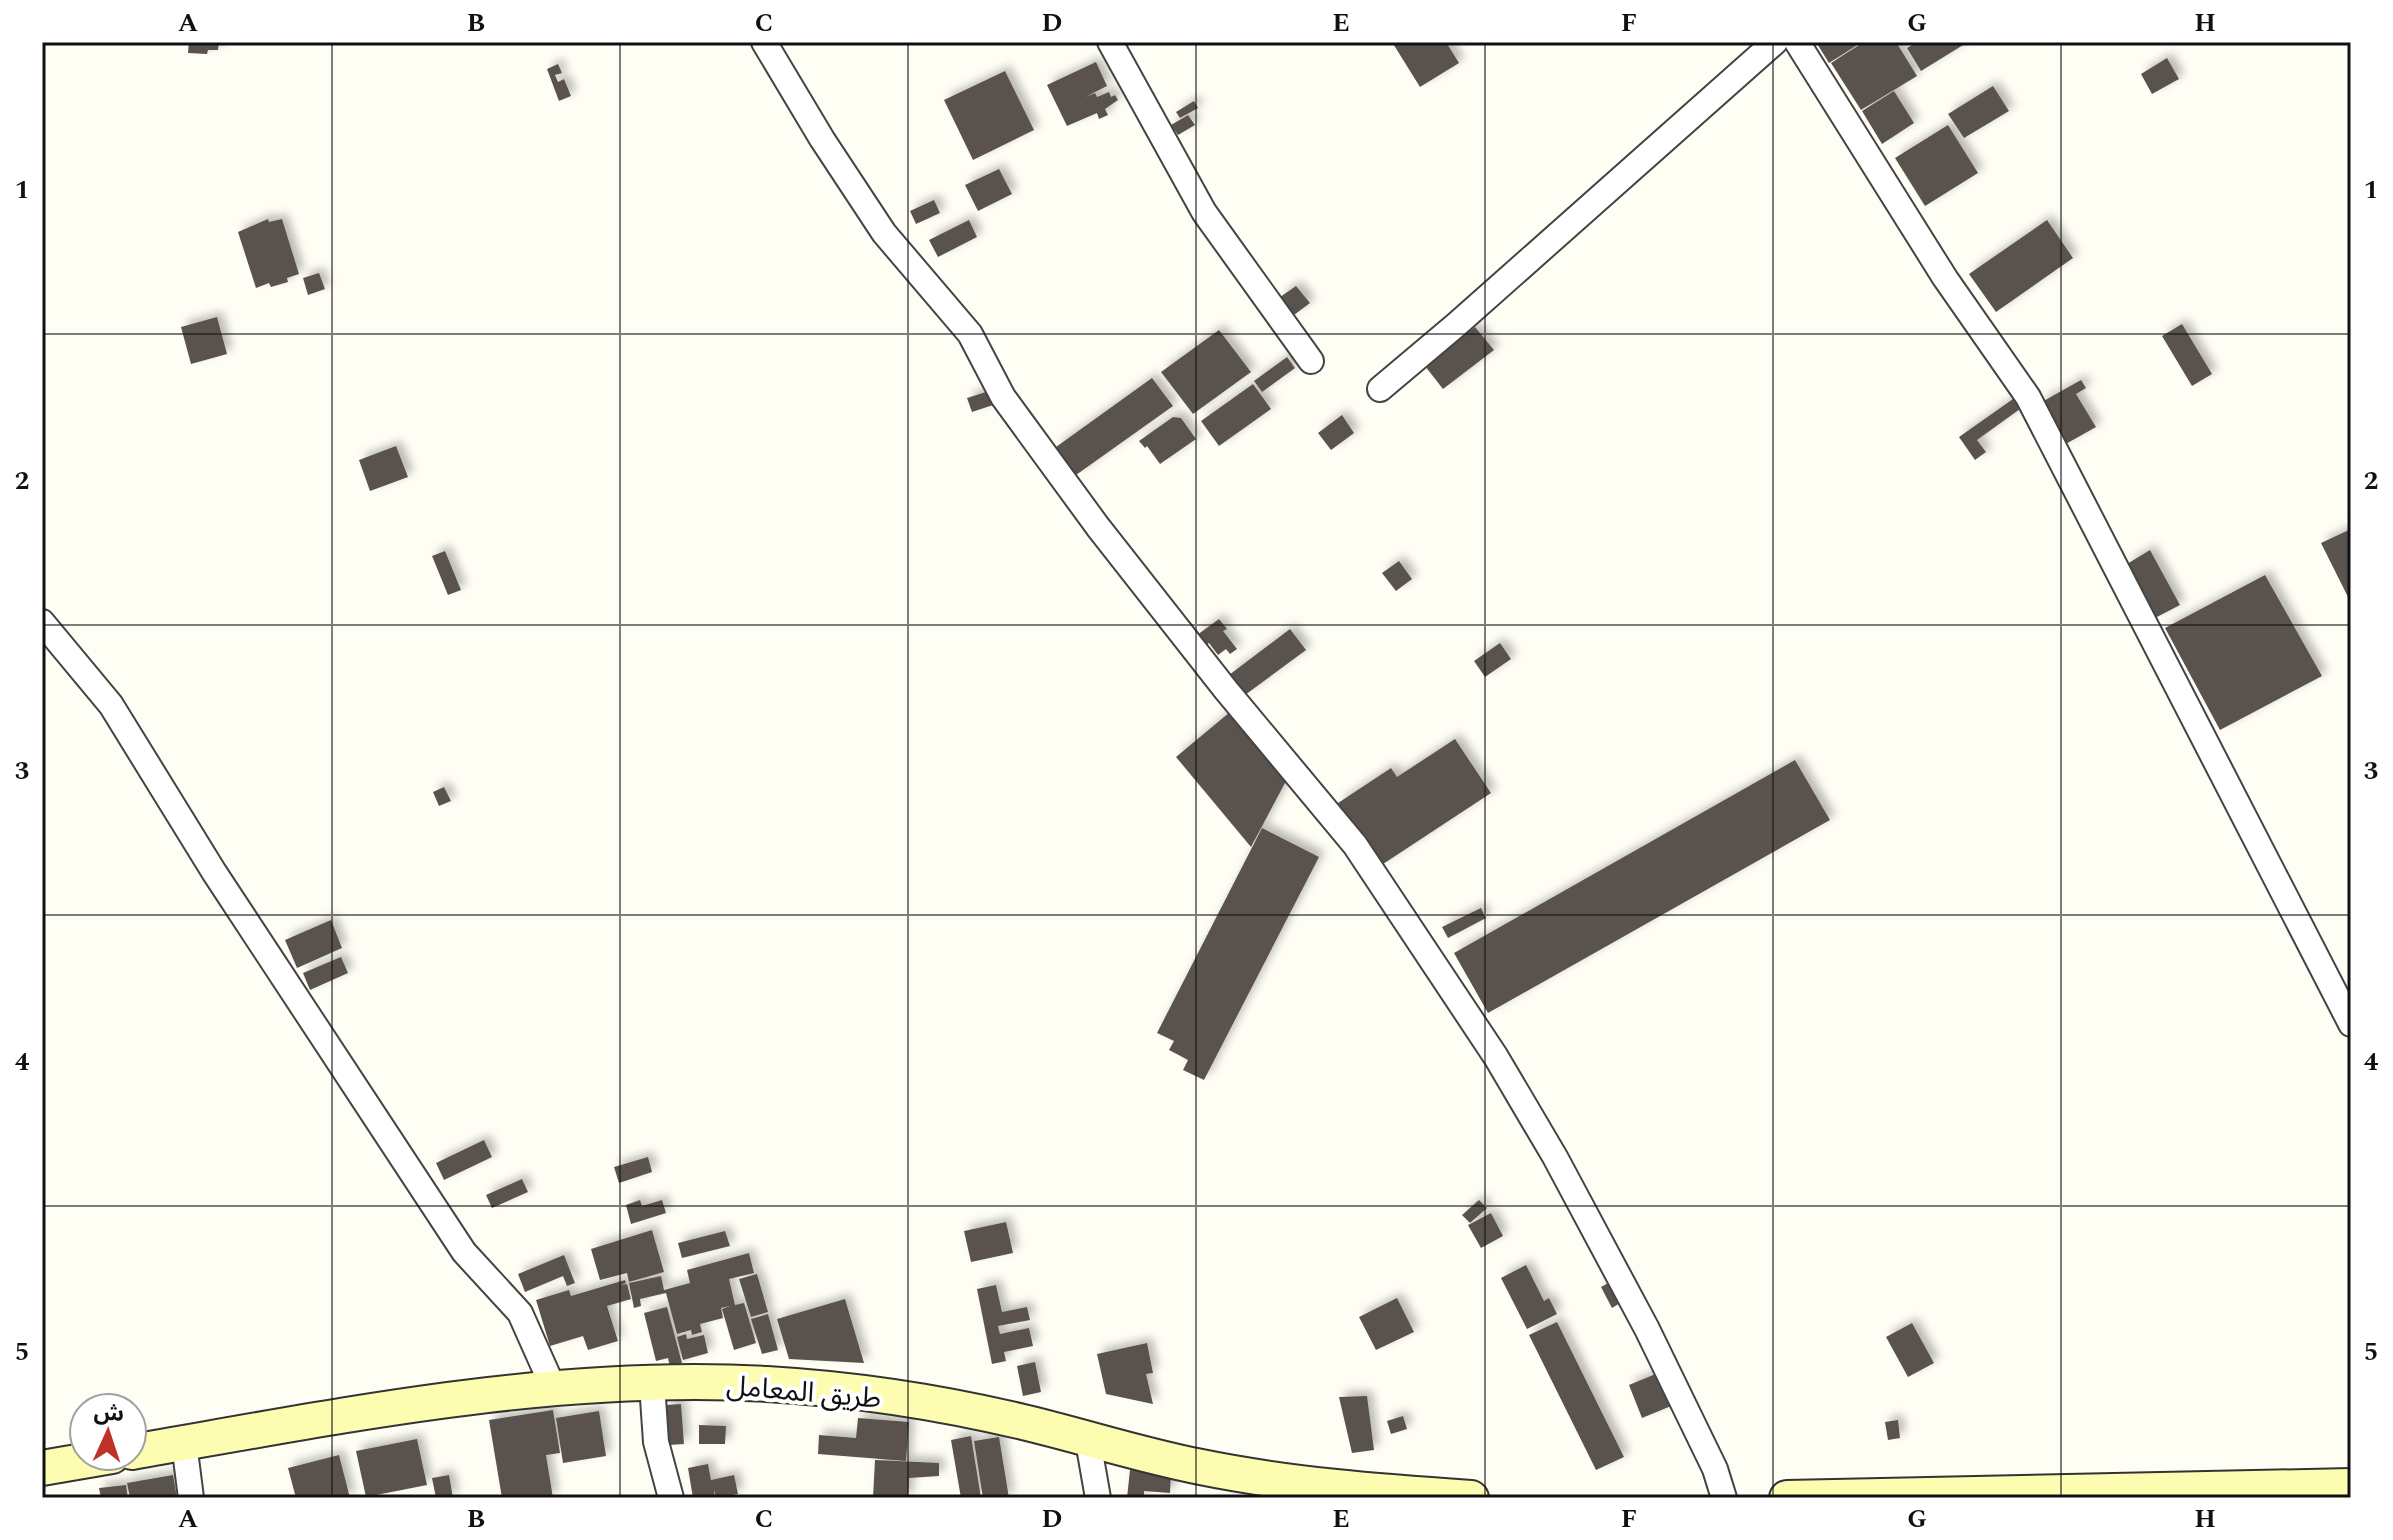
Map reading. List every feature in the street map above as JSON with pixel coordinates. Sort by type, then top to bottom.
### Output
[{"type":"main road","name":"طريق المعامل","points":[[148,1449],[388,1408],[553,1387],[766,1384],[943,1405],[1025,1422],[1088,1441],[1202,1468],[1286,1480],[1471,1498]]},
{"type":"main road","points":[[42,1468],[68,1464]]},
{"type":"main road","points":[[1787,1498],[2351,1486]]},
{"type":"street","points":[[764,42],[822,139],[884,233],[970,334],[1003,397],[1098,527],[1226,690],[1355,845],[1496,1057],[1555,1157],[1647,1329],[1715,1469],[1724,1498]]},
{"type":"street","points":[[1110,42],[1204,212],[1311,361]]},
{"type":"street","points":[[1380,389],[1775,42]]},
{"type":"street","points":[[1797,42],[1945,278],[2028,397],[2351,1024]]},
{"type":"street","points":[[42,622],[111,705],[214,872],[464,1252],[520,1313],[553,1387]]},
{"type":"street","points":[[652,1384],[656,1442],[671,1498]]},
{"type":"street","points":[[1088,1441],[1098,1498]]},
{"type":"street","points":[[184,1443],[191,1498]]},
{"type":"building","points":[[189,42],[219,42],[218,50],[208,50],[207,54],[188,53]]},
{"type":"building","points":[[1392,42],[1446,42],[1459,63],[1420,87]]},
{"type":"building","points":[[1816,42],[1862,42],[1829,63]]},
{"type":"building","points":[[1864,42],[1896,42],[1917,76],[1861,110],[1831,63]]},
{"type":"building","points":[[1917,42],[1968,42],[1921,71],[1907,48]]},
{"type":"building","points":[[2167,58],[2179,79],[2152,94],[2141,74]]},
{"type":"building","points":[[1096,62],[1107,86],[1085,97],[1095,93],[1097,97],[1109,92],[1111,97],[1115,95],[1118,100],[1105,109],[1108,115],[1099,119],[1097,113],[1067,126],[1047,85]]},
{"type":"building","points":[[558,64],[562,73],[555,75],[558,82],[564,79],[571,96],[559,101],[547,69]]},
{"type":"building","points":[[1005,71],[1034,130],[973,160],[944,100]]},
{"type":"building","points":[[1993,86],[2009,111],[1964,138],[1948,114]]},
{"type":"building","points":[[1894,91],[1914,123],[1882,144],[1862,111]]},
{"type":"building","points":[[1194,101],[1198,108],[1180,118],[1176,112]]},
{"type":"building","points":[[1188,115],[1195,125],[1178,135],[1171,125]]},
{"type":"building","points":[[1948,125],[1978,173],[1925,206],[1895,158]]},
{"type":"building","points":[[999,169],[1012,194],[978,211],[965,185]]},
{"type":"building","points":[[934,200],[940,213],[916,224],[910,211]]},
{"type":"building","points":[[268,219],[269,222],[282,219],[299,274],[287,278],[288,282],[271,287],[269,283],[256,288],[238,232]]},
{"type":"building","points":[[969,220],[977,237],[938,257],[929,240]]},
{"type":"building","points":[[2047,220],[2073,258],[1996,312],[1969,274]]},
{"type":"building","points":[[319,273],[325,289],[308,295],[303,278]]},
{"type":"building","points":[[1296,286],[1310,303],[1294,315],[1280,297]]},
{"type":"building","points":[[217,317],[227,354],[191,364],[181,327]]},
{"type":"building","points":[[2182,324],[2212,374],[2192,386],[2162,336]]},
{"type":"building","points":[[1475,327],[1494,350],[1443,389],[1425,366]]},
{"type":"building","points":[[1219,330],[1251,372],[1193,414],[1161,372]]},
{"type":"building","points":[[1287,357],[1295,368],[1262,392],[1254,381]]},
{"type":"building","points":[[1152,378],[1173,406],[1076,475],[1056,447]]},
{"type":"building","points":[[2081,380],[2086,388],[2076,394],[2096,427],[2064,445],[2040,403]]},
{"type":"building","points":[[1253,384],[1271,409],[1219,446],[1201,421]]},
{"type":"building","points":[[989,391],[993,405],[972,412],[967,398]]},
{"type":"building","points":[[2013,399],[2020,409],[1977,440],[1986,452],[1975,460],[1959,437]]},
{"type":"building","points":[[1342,415],[1354,433],[1331,450],[1318,433]]},
{"type":"building","points":[[1173,417],[1181,418],[1196,439],[1160,464],[1147,446],[1145,448],[1139,441]]},
{"type":"building","points":[[396,446],[408,477],[370,491],[359,460]]},
{"type":"building","points":[[2351,529],[2351,603],[2321,543]]},
{"type":"building","points":[[2150,550],[2180,605],[2155,618],[2127,564]]},
{"type":"building","points":[[445,551],[461,590],[448,595],[432,556]]},
{"type":"building","points":[[1399,561],[1412,579],[1396,591],[1382,573]]},
{"type":"building","points":[[2265,575],[2322,676],[2220,730],[2165,628]]},
{"type":"building","points":[[1219,619],[1227,629],[1223,631],[1237,649],[1230,654],[1226,649],[1218,655],[1209,643],[1205,646],[1197,635]]},
{"type":"building","points":[[1290,629],[1306,650],[1245,695],[1229,675]]},
{"type":"building","points":[[1500,643],[1511,659],[1485,677],[1474,661]]},
{"type":"building","points":[[1230,712],[1286,781],[1251,847],[1176,757]]},
{"type":"building","points":[[1455,739],[1491,793],[1380,866],[1338,803],[1391,768],[1397,777]]},
{"type":"building","points":[[1795,760],[1830,820],[1488,1013],[1454,953]]},
{"type":"building","points":[[444,787],[451,801],[439,806],[433,792]]},
{"type":"building","points":[[1262,828],[1319,857],[1204,1080],[1183,1070],[1188,1060],[1169,1050],[1174,1041],[1157,1033]]},
{"type":"building","points":[[1481,908],[1486,918],[1448,938],[1442,927]]},
{"type":"building","points":[[331,920],[342,948],[297,968],[285,940]]},
{"type":"building","points":[[341,957],[348,973],[310,990],[303,973]]},
{"type":"building","points":[[484,1140],[492,1157],[444,1180],[436,1163]]},
{"type":"building","points":[[648,1157],[652,1172],[619,1183],[614,1167]]},
{"type":"building","points":[[522,1179],[528,1192],[492,1208],[486,1195]]},
{"type":"building","points":[[640,1200],[642,1206],[662,1200],[666,1213],[631,1224],[626,1205]]},
{"type":"building","points":[[1479,1200],[1487,1208],[1470,1223],[1462,1215]]},
{"type":"building","points":[[1491,1213],[1503,1236],[1481,1248],[1468,1225]]},
{"type":"building","points":[[1006,1222],[1013,1253],[971,1262],[964,1231]]},
{"type":"building","points":[[652,1230],[664,1272],[629,1282],[627,1273],[600,1280],[591,1249]]},
{"type":"building","points":[[725,1231],[730,1246],[682,1258],[678,1243]]},
{"type":"building","points":[[749,1253],[754,1273],[729,1279],[735,1305],[744,1303],[756,1343],[734,1350],[722,1309],[730,1306],[721,1308],[723,1318],[700,1324],[702,1332],[692,1335],[691,1330],[677,1334],[666,1293],[640,1299],[641,1306],[634,1308],[629,1283],[661,1276],[664,1290],[690,1283],[687,1270]]},
{"type":"building","points":[[564,1255],[575,1283],[567,1286],[563,1276],[525,1292],[518,1274]]},
{"type":"building","points":[[1526,1265],[1544,1301],[1549,1298],[1557,1314],[1527,1329],[1501,1278]]},
{"type":"building","points":[[757,1274],[768,1312],[751,1317],[739,1279]]},
{"type":"building","points":[[625,1280],[626,1283],[621,1285],[627,1284],[631,1299],[607,1306],[618,1341],[588,1350],[583,1336],[550,1346],[536,1300],[569,1290],[571,1296]]},
{"type":"building","points":[[1610,1282],[1620,1303],[1612,1308],[1601,1287]]},
{"type":"building","points":[[996,1285],[1002,1312],[1027,1307],[1030,1320],[998,1326],[1000,1334],[1029,1328],[1033,1346],[1004,1352],[1006,1361],[992,1364],[977,1289]]},
{"type":"building","points":[[1397,1298],[1414,1332],[1376,1350],[1359,1317]]},
{"type":"building","points":[[845,1299],[864,1363],[789,1359],[777,1319]]},
{"type":"building","points":[[667,1307],[682,1363],[670,1367],[668,1358],[656,1361],[644,1313]]},
{"type":"building","points":[[768,1314],[778,1350],[762,1354],[751,1319]]},
{"type":"building","points":[[1557,1322],[1624,1457],[1596,1470],[1529,1335]]},
{"type":"building","points":[[1912,1323],[1934,1363],[1908,1377],[1886,1337]]},
{"type":"building","points":[[686,1334],[687,1339],[704,1335],[708,1353],[683,1360],[677,1337]]},
{"type":"building","points":[[1147,1343],[1153,1373],[1146,1374],[1153,1404],[1106,1394],[1097,1354]]},
{"type":"building","points":[[1035,1362],[1041,1392],[1023,1396],[1017,1366]]},
{"type":"building","points":[[1663,1371],[1676,1404],[1642,1418],[1629,1385]]},
{"type":"building","points":[[1367,1396],[1374,1450],[1352,1453],[1339,1397]]},
{"type":"building","points":[[681,1404],[684,1444],[669,1445],[666,1405]]},
{"type":"building","points":[[553,1410],[560,1453],[546,1455],[553,1498],[502,1498],[489,1420]]},
{"type":"building","points":[[599,1411],[606,1456],[563,1463],[556,1418]]},
{"type":"building","points":[[1403,1416],[1407,1429],[1391,1434],[1387,1421]]},
{"type":"building","points":[[858,1418],[909,1422],[906,1461],[818,1454],[819,1435],[856,1438]]},
{"type":"building","points":[[1898,1420],[1900,1438],[1888,1440],[1885,1422]]},
{"type":"building","points":[[699,1425],[726,1426],[725,1444],[699,1444]]},
{"type":"building","points":[[971,1436],[981,1498],[961,1498],[951,1440]]},
{"type":"building","points":[[999,1437],[1009,1498],[983,1498],[974,1441]]},
{"type":"building","points":[[417,1439],[427,1485],[366,1497],[356,1451]]},
{"type":"building","points":[[339,1455],[350,1498],[296,1498],[288,1468]]},
{"type":"building","points":[[875,1460],[939,1463],[939,1476],[909,1478],[908,1498],[873,1498]]},
{"type":"building","points":[[708,1464],[711,1480],[734,1475],[738,1494],[716,1498],[714,1489],[715,1498],[693,1498],[688,1468]]},
{"type":"building","points":[[1130,1470],[1171,1473],[1170,1493],[1144,1491],[1144,1498],[1127,1498]]},
{"type":"building","points":[[173,1475],[177,1498],[130,1498],[127,1483]]},
{"type":"building","points":[[449,1475],[453,1498],[436,1498],[432,1478]]},
{"type":"building","points":[[126,1485],[128,1498],[101,1498],[99,1488]]}]
